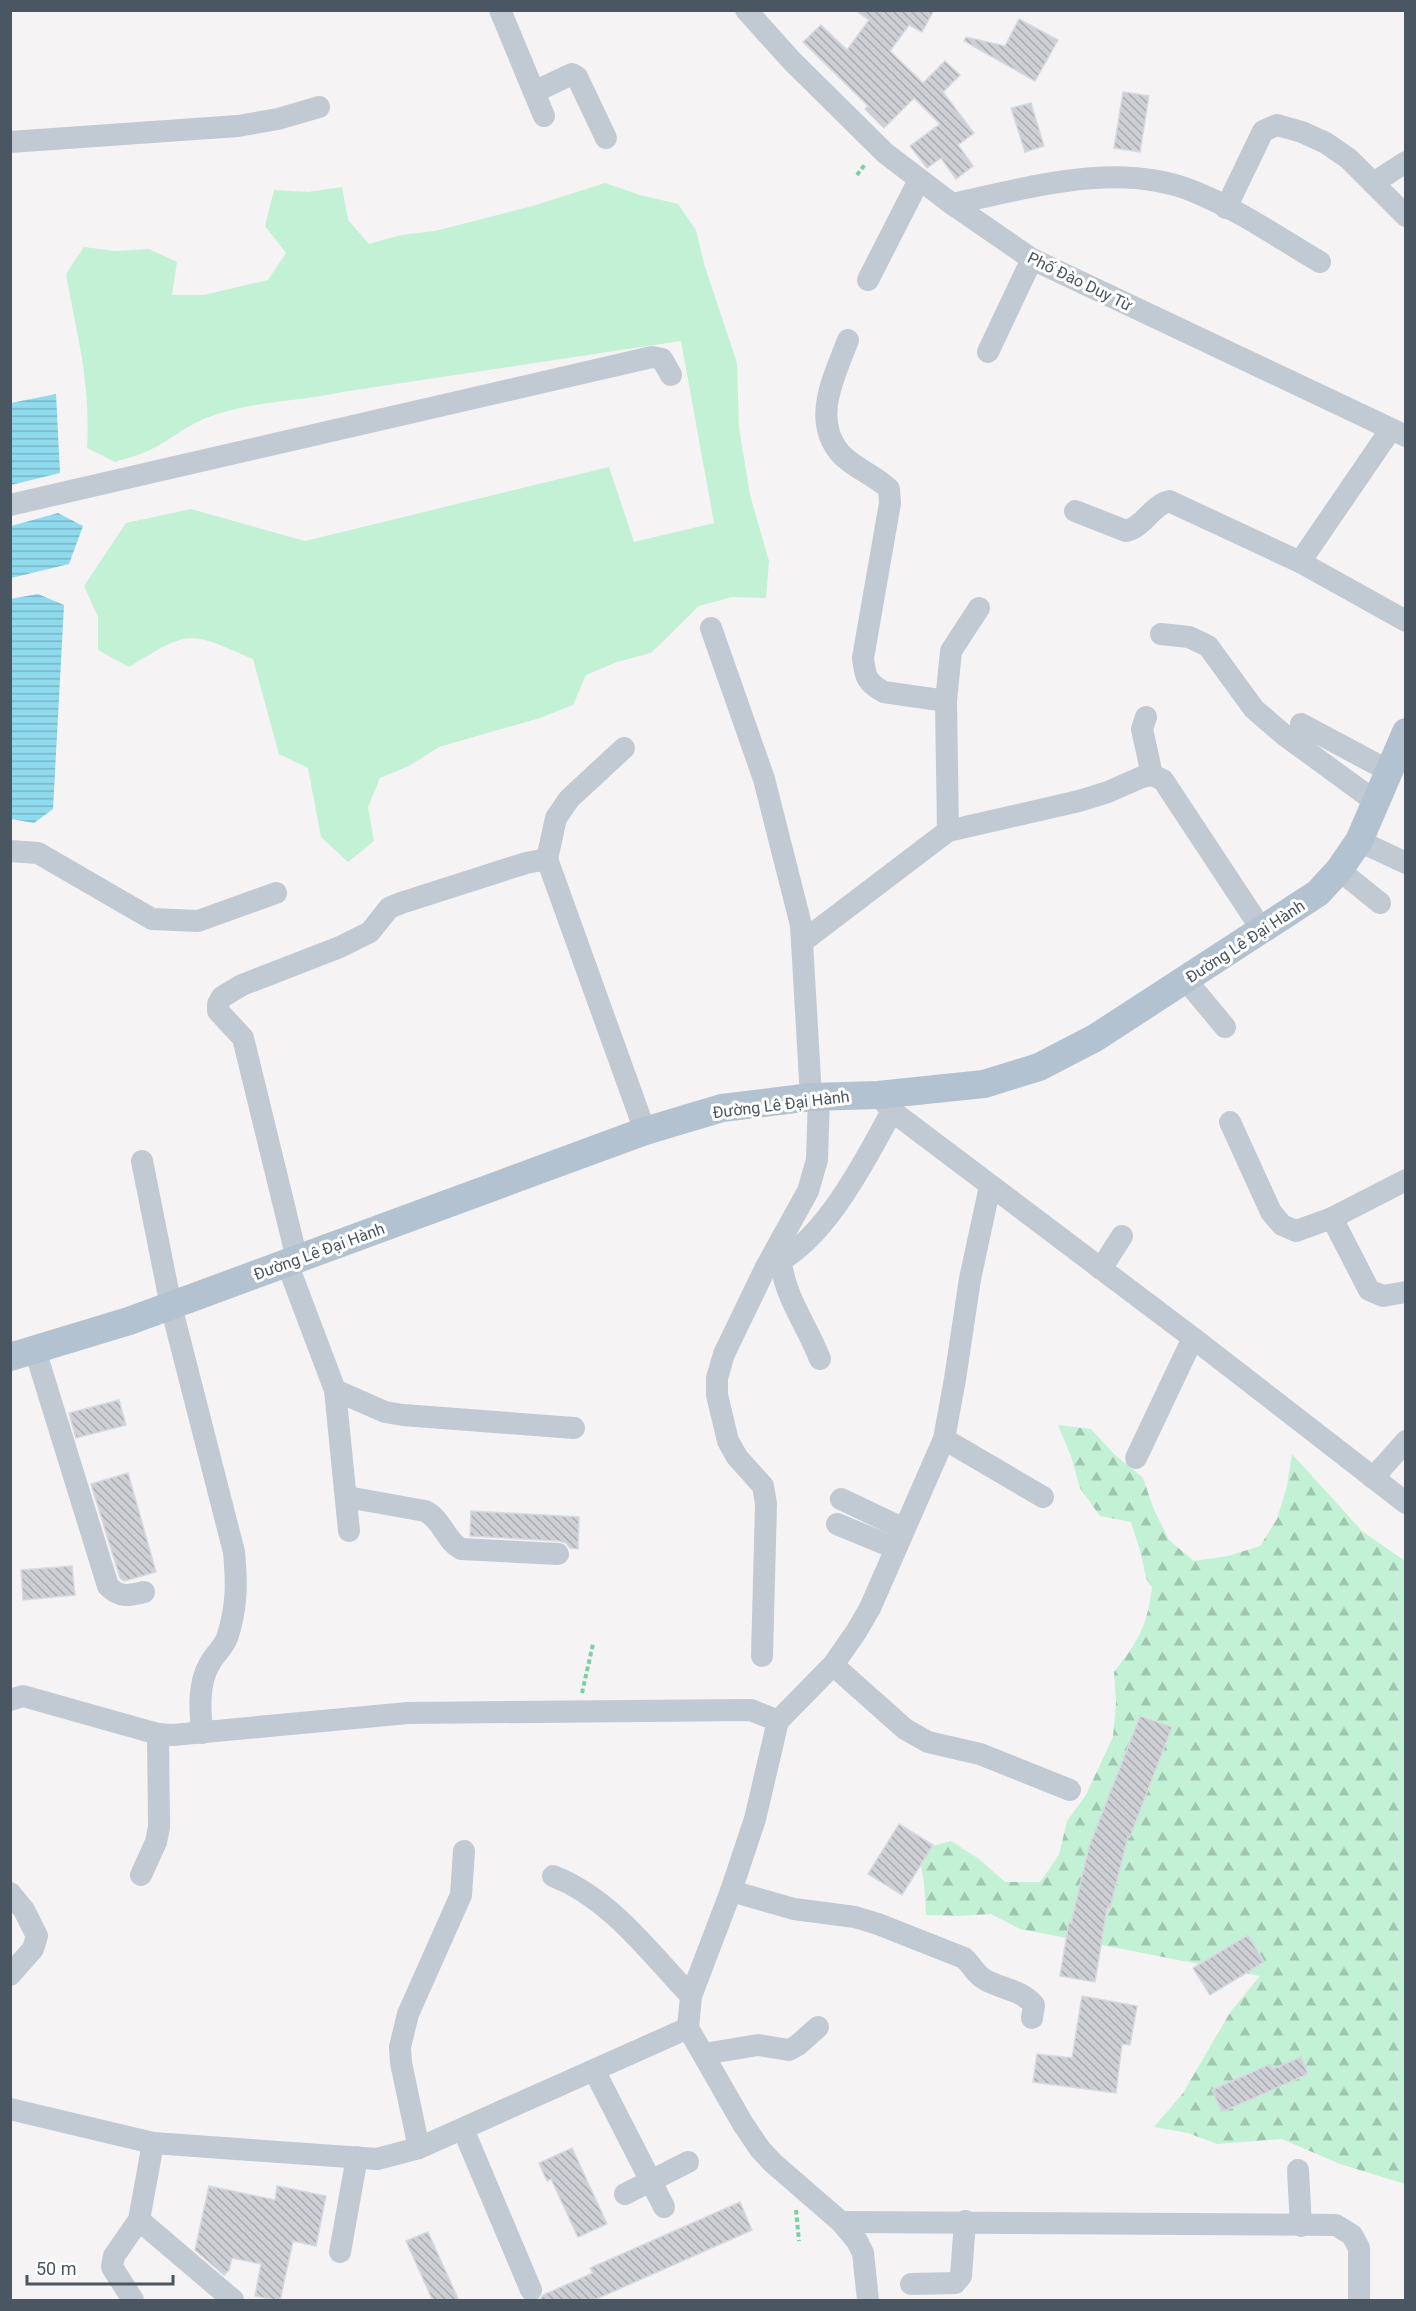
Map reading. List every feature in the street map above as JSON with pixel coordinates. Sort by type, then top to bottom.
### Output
[{"type":"main road","name":"Đường Lê Đại Hành","points":[[23,1354],[129,1321],[645,1131],[722,1108],[815,1097],[885,1103],[984,1084],[1040,1067],[1095,1038],[1318,893],[1339,870],[1359,841],[1406,732]]},
{"type":"street","points":[[500,10],[544,116]]},
{"type":"street","name":"Phố Đào Duy Từ","points":[[761,16],[792,61],[885,153],[952,204],[1032,259],[1398,432]]},
{"type":"street","points":[[534,92],[572,74],[577,77],[606,138]]},
{"type":"street","points":[[10,142],[238,126],[278,119],[319,107]]},
{"type":"street","points":[[1226,208],[1263,131],[1277,125],[1302,132],[1326,143],[1350,159],[1406,216]]},
{"type":"street","points":[[1372,183],[1406,162]]},
{"type":"street","points":[[952,204],[1075,179],[1136,179],[1196,192],[1320,262]]},
{"type":"street","points":[[868,280],[919,180]]},
{"type":"street","points":[[988,352],[1032,259]]},
{"type":"street","points":[[848,340],[828,395],[826,418],[832,441],[841,454],[889,489],[890,503],[863,658],[865,676],[875,688],[884,692],[946,701]]},
{"type":"street","points":[[10,505],[652,357],[662,359],[671,375]]},
{"type":"street","points":[[1300,562],[1398,432]]},
{"type":"street","points":[[1075,511],[1126,531],[1134,529],[1160,504],[1169,501],[1300,562],[1406,621]]},
{"type":"street","points":[[948,831],[946,701],[951,651],[979,608]]},
{"type":"street","points":[[711,628],[764,779],[801,925],[815,1097],[817,1160],[808,1191],[774,1264],[724,1354],[717,1378],[717,1395],[728,1441],[737,1457],[763,1486],[766,1504],[762,1656]]},
{"type":"street","points":[[1161,634],[1189,637],[1208,646],[1254,709],[1283,734],[1376,802]]},
{"type":"street","points":[[1146,717],[1142,729],[1152,776]]},
{"type":"street","points":[[1301,724],[1389,771]]},
{"type":"street","points":[[624,748],[569,799],[556,818],[547,859],[645,1131]]},
{"type":"street","points":[[802,942],[948,831],[1079,801],[1108,792],[1142,777],[1152,776],[1163,780],[1262,930]]},
{"type":"street","points":[[1359,841],[1406,863]]},
{"type":"street","points":[[10,851],[39,853],[152,919],[198,921],[276,893]]},
{"type":"street","points":[[349,1531],[334,1390],[292,1261],[243,1038],[218,1011],[218,1004],[222,997],[231,990],[340,947],[370,932],[389,908],[526,863],[547,859]]},
{"type":"street","points":[[1339,870],[1380,903]]},
{"type":"street","points":[[1185,979],[1225,1027]]},
{"type":"street","points":[[774,1264],[804,1244],[847,1190],[885,1103],[1406,1503]]},
{"type":"street","points":[[1230,1122],[1271,1212],[1282,1225],[1296,1231],[1332,1218],[1406,1180]]},
{"type":"street","points":[[142,1161],[171,1306],[234,1552],[236,1570],[235,1610],[226,1641],[208,1665],[202,1681],[202,1732]]},
{"type":"street","points":[[868,2301],[863,2253],[857,2241],[841,2222],[773,2163],[743,2124],[688,2028],[691,1996],[731,1890],[762,1797],[778,1721],[832,1665],[856,1632],[944,1439],[970,1279],[990,1185]]},
{"type":"street","points":[[1332,1218],[1369,1290],[1383,1296],[1406,1292]]},
{"type":"street","points":[[1101,1269],[1122,1236]]},
{"type":"street","points":[[774,1264],[811,1336],[820,1359]]},
{"type":"street","points":[[1136,1458],[1193,1338]]},
{"type":"street","points":[[23,1354],[108,1586],[124,1597],[144,1592]]},
{"type":"street","points":[[334,1390],[385,1412],[403,1415],[574,1428]]},
{"type":"street","points":[[944,1439],[1043,1497]]},
{"type":"street","points":[[1373,1478],[1406,1441]]},
{"type":"street","points":[[347,1497],[432,1514],[453,1545],[461,1549],[558,1554]]},
{"type":"street","points":[[841,1499],[899,1539]]},
{"type":"street","points":[[837,1524],[899,1539]]},
{"type":"street","points":[[832,1665],[905,1729],[928,1742],[980,1754],[1070,1790]]},
{"type":"street","points":[[10,1700],[23,1696],[158,1734],[173,1735],[408,1713],[751,1710],[778,1721]]},
{"type":"street","points":[[141,1875],[156,1842],[159,1827],[158,1734]]},
{"type":"street","points":[[419,2148],[401,2063],[400,2047],[408,2014],[456,1911],[461,1895],[464,1851]]},
{"type":"street","points":[[553,1876],[572,1884],[612,1912],[691,1996]]},
{"type":"street","points":[[731,1890],[794,1909],[855,1917],[964,1958],[972,1965],[976,1974],[986,1981],[1028,1998],[1034,2005],[1032,2018]]},
{"type":"street","points":[[10,1893],[24,1910],[37,1936],[33,1948],[10,1975]]},
{"type":"street","points":[[704,2054],[758,2045],[789,2050],[818,2027]]},
{"type":"street","points":[[10,2109],[153,2143],[376,2159],[419,2148],[688,2028]]},
{"type":"street","points":[[594,2070],[664,2207]]},
{"type":"street","points":[[463,2129],[531,2290]]},
{"type":"street","points":[[133,2301],[112,2267],[114,2256],[139,2220],[153,2143]]},
{"type":"street","points":[[340,2252],[357,2157]]},
{"type":"street","points":[[625,2194],[688,2162]]},
{"type":"street","points":[[1298,2170],[1301,2226]]},
{"type":"street","points":[[139,2220],[233,2301]]},
{"type":"street","points":[[911,2284],[956,2283],[961,2276],[965,2221]]},
{"type":"street","points":[[841,2222],[1336,2225],[1352,2235],[1359,2248],[1359,2301]]},
{"type":"path","points":[[578,1712],[593,1644]]},
{"type":"green space","points":[[605,183],[640,195],[678,204],[696,230],[704,264],[737,363],[739,428],[750,495],[769,561],[766,598],[732,597],[699,606],[651,653],[617,662],[586,675],[573,705],[540,718],[439,747],[409,766],[380,778],[368,807],[374,841],[348,862],[321,837],[308,768],[279,754],[253,659],[213,642],[189,638],[166,645],[129,667],[98,650],[98,617],[84,586],[126,523],[191,509],[305,541],[609,467],[634,542],[714,523],[681,341],[239,408],[206,418],[150,450],[115,462],[87,448],[85,381],[66,274],[84,247],[115,251],[149,249],[177,262],[172,295],[204,295],[268,280],[286,253],[265,226],[274,190],[308,192],[342,187],[348,220],[369,244],[401,235],[435,231],[536,205]]},
{"type":"green space","points":[[1058,1425],[1091,1429],[1115,1455],[1143,1478],[1154,1510],[1169,1540],[1194,1561],[1228,1556],[1260,1546],[1277,1519],[1287,1486],[1292,1454],[1362,1531],[1405,1561],[1405,2184],[1340,2164],[1282,2139],[1217,2144],[1188,2133],[1154,2127],[1183,2093],[1231,2011],[1260,1976],[1020,1929],[991,1914],[926,1915],[924,1883],[918,1850],[951,1841],[979,1859],[1005,1882],[1040,1882],[1059,1855],[1067,1821],[1086,1795],[1113,1737],[1116,1704],[1114,1672],[1136,1642],[1147,1613],[1152,1587],[1146,1578],[1131,1522],[1100,1516],[1080,1488],[1071,1456]]},
{"type":"water","points":[[56,394],[60,473],[11,485],[11,403]]},
{"type":"water","points":[[58,513],[83,526],[69,564],[11,578],[11,526]]},
{"type":"water","points":[[38,594],[64,605],[53,809],[34,823],[11,819],[10,599]]},
{"type":"building","points":[[855,10],[934,10],[922,32],[909,25],[890,51],[923,83],[945,61],[960,75],[943,92],[974,133],[958,145],[973,166],[956,179],[941,158],[927,168],[910,146],[940,124],[914,98],[884,128],[865,109],[868,106],[803,42],[821,25],[847,50],[869,20]]},
{"type":"building","points":[[1019,19],[1058,40],[1035,81],[964,41],[966,37],[1005,46]]},
{"type":"building","points":[[1123,92],[1149,96],[1140,152],[1114,148]]},
{"type":"building","points":[[1031,103],[1044,146],[1025,152],[1011,108]]},
{"type":"building","points":[[119,1400],[126,1425],[76,1438],[69,1413]]},
{"type":"building","points":[[128,1473],[156,1572],[124,1581],[120,1578],[91,1484]]},
{"type":"building","points":[[471,1511],[579,1517],[578,1549],[570,1548],[566,1543],[559,1541],[470,1536]]},
{"type":"building","points":[[72,1566],[75,1595],[23,1600],[21,1570]]},
{"type":"building","points":[[1140,1716],[1172,1727],[1130,1837],[1128,1837],[1110,1908],[1107,1908],[1095,1982],[1060,1976],[1069,1922],[1071,1923],[1089,1847]]},
{"type":"building","points":[[899,1824],[933,1845],[902,1895],[868,1874]]},
{"type":"building","points":[[1248,1935],[1264,1962],[1210,1995],[1193,1968]]},
{"type":"building","points":[[1082,1996],[1137,2006],[1130,2045],[1122,2044],[1116,2093],[1033,2082],[1037,2054],[1072,2058]]},
{"type":"building","points":[[1301,2057],[1308,2074],[1222,2112],[1212,2090],[1270,2064],[1273,2069]]},
{"type":"building","points":[[572,2148],[607,2224],[578,2237],[551,2179],[547,2181],[539,2163]]},
{"type":"building","points":[[209,2186],[275,2200],[277,2186],[326,2196],[316,2246],[293,2241],[280,2301],[255,2296],[261,2264],[232,2258],[229,2270],[224,2275],[195,2250]]},
{"type":"building","points":[[740,2202],[752,2230],[592,2301],[539,2301],[543,2295],[593,2273],[590,2268]]},
{"type":"building","points":[[428,2232],[459,2301],[433,2301],[406,2241]]}]
